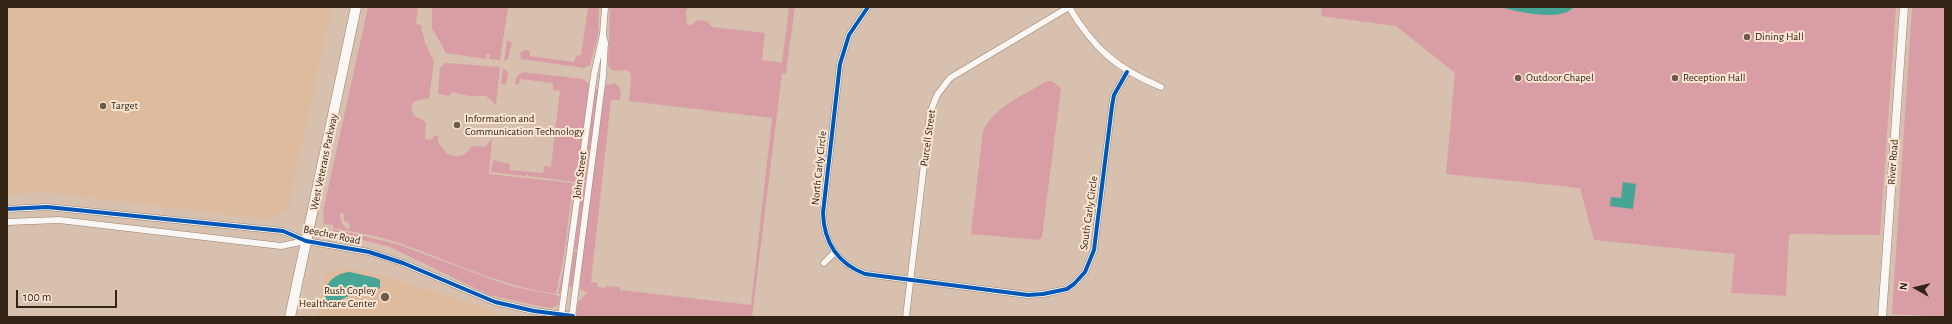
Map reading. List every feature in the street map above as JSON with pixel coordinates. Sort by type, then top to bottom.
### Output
[{"type":"main road","name":"West Veterans Parkway","points":[[290,317],[356,7]]},
{"type":"street","name":"John Street","points":[[561,316],[594,75],[603,34],[605,7]]},
{"type":"street","name":"North Carly Circle","points":[[868,7],[849,35],[840,64],[822,213],[825,235],[834,253],[845,264],[865,274],[910,281]]},
{"type":"street","points":[[1069,7],[1088,37],[1115,63],[1127,72],[1161,87]]},
{"type":"street","name":"Purcell Street","points":[[906,317],[930,113],[937,95],[942,86],[960,71],[1069,7]]},
{"type":"street","name":"River Road","points":[[1882,317],[1904,7]]},
{"type":"street","name":"John Street","points":[[572,316],[604,76],[605,43],[603,34]]},
{"type":"street","name":"South Carly Circle","points":[[910,281],[1028,295],[1056,292],[1067,289],[1080,279],[1094,250],[1114,95],[1127,72]]},
{"type":"street","name":"Beecher Road","points":[[7,209],[47,207],[89,210],[283,231],[306,241],[369,252],[403,263],[494,302],[561,316],[572,316]]},
{"type":"street","name":"Beecher Road","points":[[7,222],[59,220],[281,246],[306,241]]},
{"type":"street","points":[[824,263],[834,253]]},
{"type":"shaded area","points":[[7,7],[332,7],[288,210],[272,220],[43,192],[7,195]]},
{"type":"shaded area","points":[[368,7],[418,7],[416,24],[421,25],[425,43],[434,61],[429,98],[416,101],[412,104],[414,116],[426,123],[425,139],[432,140],[434,136],[438,136],[438,142],[446,153],[454,156],[461,156],[472,146],[485,147],[492,138],[489,174],[573,183],[564,255],[556,294],[495,279],[388,240],[333,228],[333,225],[324,224],[324,207]],"holes":[[[340,212],[344,214],[344,221],[348,222],[350,226],[348,230],[341,222]]]},
{"type":"shaded area","points":[[432,7],[508,7],[500,60],[489,59],[490,54],[486,54],[486,59],[446,53],[432,28]]},
{"type":"shaded area","points":[[588,7],[599,7],[598,35],[590,65],[584,68],[521,59],[520,53],[524,50],[530,51],[530,56],[574,62],[576,56],[581,55]]},
{"type":"shaded area","points":[[610,7],[688,7],[685,15],[687,15],[686,24],[691,25],[697,20],[707,21],[712,27],[765,33],[762,60],[782,63],[789,7],[795,7],[786,73],[782,74],[752,317],[576,317],[578,302],[587,293],[580,289],[581,266],[606,85],[615,83],[620,89],[621,96],[620,100],[611,100],[591,282],[598,283],[597,287],[620,287],[620,290],[751,305],[772,118],[629,101],[631,79],[630,72],[625,70],[613,71],[608,66]]},
{"type":"shaded area","points":[[1322,7],[1499,7],[1531,14],[1562,14],[1574,7],[1896,7],[1880,235],[1789,234],[1786,296],[1731,293],[1735,254],[1594,240],[1580,188],[1446,174],[1455,73],[1396,26],[1321,16]]},
{"type":"shaded area","points":[[1912,7],[1945,7],[1945,317],[1892,314]]},
{"type":"shaded area","points":[[507,40],[512,43],[508,59],[504,61]]},
{"type":"shaded area","points":[[446,63],[500,67],[496,105],[486,96],[469,96],[452,92],[449,96],[438,94],[440,69],[441,66]]},
{"type":"shaded area","points":[[503,68],[508,72],[506,85],[501,84]]},
{"type":"shaded area","points":[[522,72],[583,79],[589,84],[567,257],[560,294],[558,294],[565,261],[575,182],[528,176],[527,174],[525,176],[491,172],[493,160],[510,164],[510,170],[543,173],[544,166],[551,167],[560,91],[553,90],[553,83],[520,79],[519,84],[515,85],[516,77]]},
{"type":"shaded area","points":[[1047,81],[1052,81],[1061,88],[1042,237],[1039,240],[971,234],[983,131],[988,122],[1002,108]]},
{"type":"shaded area","points":[[595,89],[598,90],[577,249],[574,249]]},
{"type":"shaded area","points":[[333,229],[397,244],[510,286],[560,296],[558,305],[552,308],[489,295],[390,247],[332,232]]},
{"type":"shaded area","points":[[574,251],[577,252],[573,286],[571,287],[569,286]]},
{"type":"shaded area","name":"Rush Copley Healthcare Center","points":[[350,268],[388,277],[510,317],[316,317],[326,273]]},
{"type":"water","points":[[1499,7],[1574,7],[1567,12],[1549,15],[1527,13]]},
{"type":"water","points":[[1623,182],[1636,184],[1633,209],[1610,206],[1611,197],[1621,198]]},
{"type":"water","points":[[350,272],[380,280],[380,287],[378,290],[352,294],[331,305],[327,302],[325,296],[327,286],[334,278]]},
{"type":"cycle path","points":[[868,7],[849,35],[840,64],[823,213],[826,234],[834,251],[847,264],[865,274],[1028,295],[1043,294],[1067,289],[1074,284],[1085,272],[1094,250],[1114,95],[1127,72]]},
{"type":"cycle path","points":[[7,209],[47,207],[283,231],[306,241],[369,252],[403,263],[495,302],[534,311],[573,316]]},
{"type":"place","name":"Dining Hall","points":[[1747,37]]},
{"type":"place","name":"Outdoor Chapel","points":[[1518,78]]},
{"type":"place","name":"Reception Hall","points":[[1675,78]]},
{"type":"place","name":"Target","points":[[103,106]]},
{"type":"place","name":"Information and Communication Technology","points":[[457,125]]},
{"type":"place","name":"Rush Copley Healthcare Center","points":[[385,297]]}]
